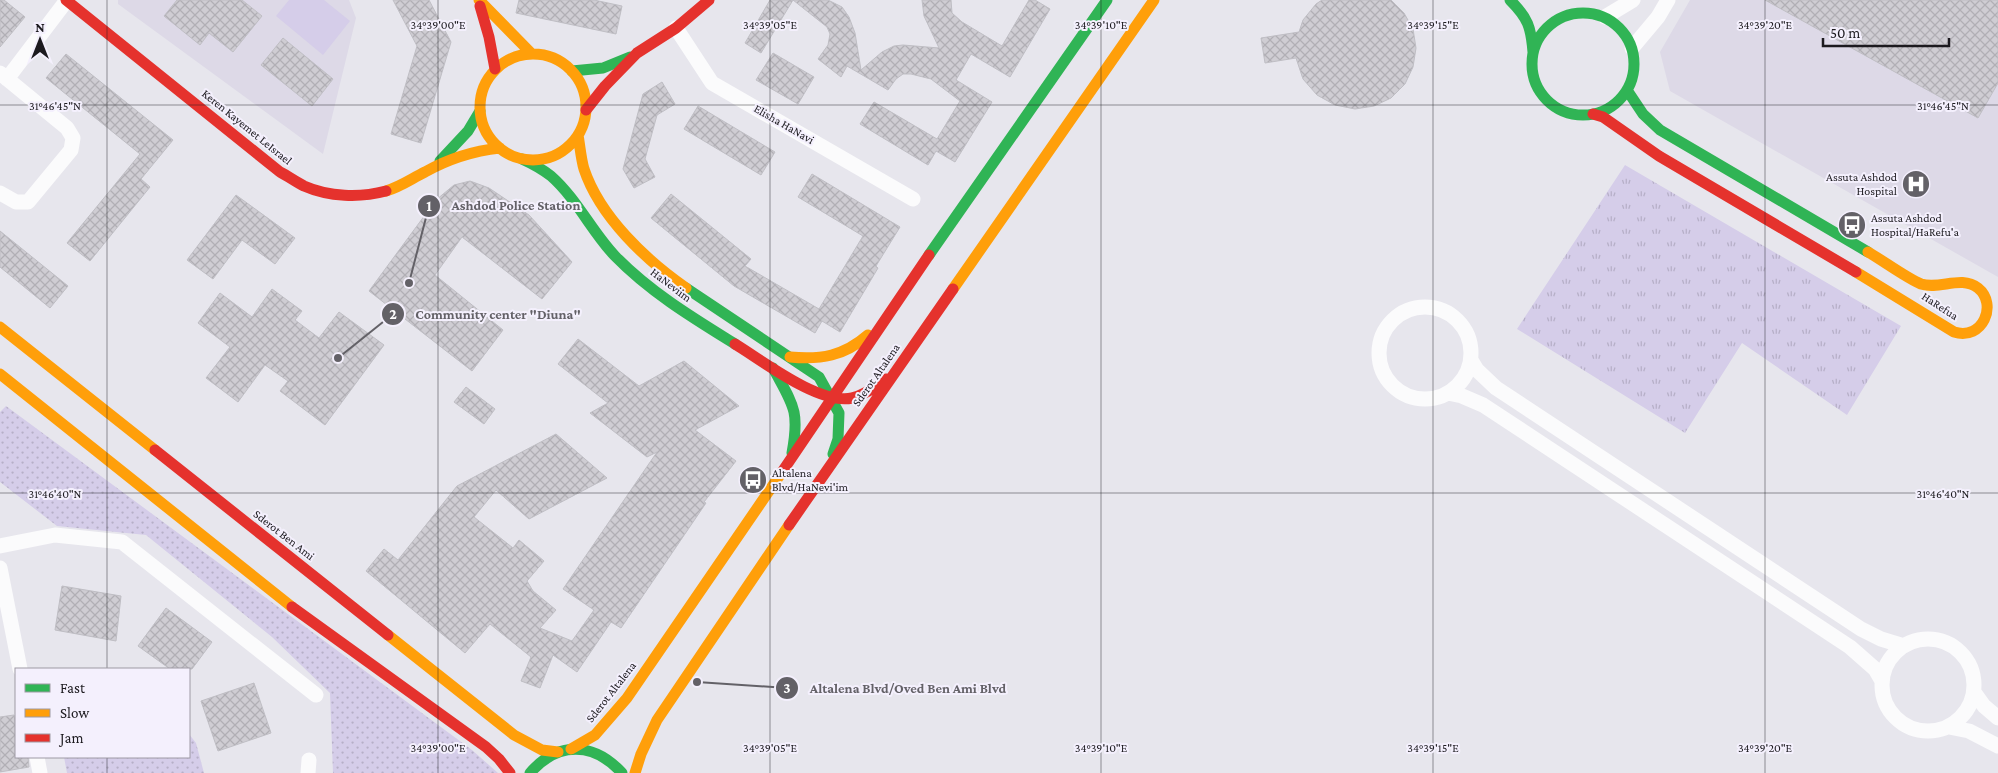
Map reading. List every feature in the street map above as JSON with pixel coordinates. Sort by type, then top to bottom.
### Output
[{"type":"street","points":[[0,193],[16,202],[28,202],[71,150],[73,138],[67,128],[4,76],[66,0]]},
{"type":"street","name":"Keren Kayemet LeIsrael","points":[[66,0],[280,172],[309,188],[327,193],[347,195],[381,192],[393,189],[435,166],[478,150],[500,148]]},
{"type":"street","points":[[478,0],[530,54]]},
{"type":"street","points":[[478,0],[487,26],[495,69]]},
{"type":"street","points":[[586,110],[605,86],[638,54],[676,28],[710,0]]},
{"type":"street","name":"Sderot Altalena","points":[[571,749],[596,735],[627,698],[883,322],[1107,0]]},
{"type":"street","name":"Sderot Altalena","points":[[635,773],[641,754],[657,720],[730,610],[1154,0]]},
{"type":"street","points":[[1510,0],[1526,15],[1531,27],[1534,79],[1545,98],[1552,105],[1566,112],[1582,115],[1593,114],[1606,109],[1618,101],[1627,90],[1633,76],[1632,48],[1626,35],[1606,17],[1593,13],[1580,12],[1564,16],[1549,25],[1539,37],[1533,52]]},
{"type":"street","points":[[1606,17],[1633,0]]},
{"type":"street","points":[[1632,48],[1658,17],[1668,0]]},
{"type":"street","points":[[1563,3],[1580,12]]},
{"type":"street","name":"Elisha HaNavi","points":[[676,28],[712,83],[913,198]]},
{"type":"street","points":[[530,54],[553,57],[572,70],[580,82],[585,96],[586,110],[584,123],[578,135],[559,153],[548,158],[522,159],[500,148],[490,138],[483,125],[480,111],[481,96],[486,81],[495,69],[506,61],[530,54]]},
{"type":"street","points":[[572,70],[603,68],[638,54]]},
{"type":"street","name":"HaRefua","points":[[1593,114],[1603,117],[1659,156],[1918,308],[1947,329],[1963,335],[1970,334],[1982,327],[1988,319],[1990,305],[1988,296],[1982,289],[1974,284],[1964,282],[1938,285],[1922,284],[1660,130],[1643,114],[1627,90]]},
{"type":"street","name":"Keren Kayemet LeIsrael","points":[[435,166],[468,131],[480,111]]},
{"type":"street","name":"HaNeviim","points":[[578,135],[584,169],[590,184],[613,222],[672,278],[786,356],[819,376],[839,413],[838,439],[827,470]]},
{"type":"street","name":"HaNeviim","points":[[522,159],[552,177],[615,256],[655,292],[719,335],[808,390],[832,398],[848,399],[857,397],[893,375]]},
{"type":"street","points":[[1428,306],[1440,308],[1460,321],[1471,345],[1471,360],[1463,379],[1448,393],[1430,399],[1420,399],[1402,393],[1388,380],[1382,372],[1378,357],[1382,335],[1387,325],[1404,310],[1428,306]]},
{"type":"street","points":[[786,356],[823,358],[836,356],[864,340],[883,322]]},
{"type":"street","name":"Sderot Ben Ami","points":[[0,327],[514,735],[542,750],[558,752]]},
{"type":"street","points":[[1471,360],[1476,370],[1496,388],[1861,629],[1881,639],[1904,646]]},
{"type":"street","points":[[773,367],[796,417],[791,459]]},
{"type":"street","points":[[0,374],[297,611],[486,747],[510,773]]},
{"type":"street","points":[[1448,393],[1468,398],[1484,405],[1842,641],[1864,657],[1882,680]]},
{"type":"street","points":[[0,546],[54,535],[122,542],[316,695]]},
{"type":"street","points":[[0,568],[20,668]]},
{"type":"street","points":[[1949,727],[1966,712],[1974,692],[1974,680],[1966,659],[1954,647],[1938,640],[1926,639],[1904,646],[1889,660],[1882,680],[1882,690],[1887,706],[1898,720],[1917,730],[1928,732],[1949,727],[1969,731],[1998,746]]},
{"type":"street","points":[[1974,692],[1984,706],[1998,718]]},
{"type":"street","points":[[530,773],[540,762],[558,752],[571,749],[592,750],[601,754],[610,760],[622,773]]},
{"type":"street","points":[[37,758],[40,773]]},
{"type":"shaded area","points":[[118,0],[349,0],[356,18],[323,154],[118,4]]},
{"type":"shaded area","name":"Assuta Ashdod Hospital","points":[[1690,0],[1998,0],[1998,277],[1670,91],[1660,52]]},
{"type":"green space","points":[[289,0],[324,0],[350,21],[323,55],[276,16]]},
{"type":"green space","points":[[1625,165],[1901,326],[1847,415],[1742,343],[1685,433],[1517,329]]},
{"type":"green space","points":[[6,406],[472,750],[498,773],[333,773],[330,693],[272,637],[146,535],[57,526],[0,482],[0,412]]},
{"type":"green space","points":[[190,735],[196,743],[204,773],[67,773],[64,758],[190,758]]},
{"type":"building","points":[[0,0],[4,0],[25,17],[0,47]]},
{"type":"building","points":[[177,0],[242,0],[262,16],[233,52],[209,33],[200,45],[164,16]]},
{"type":"building","points":[[393,0],[429,0],[451,42],[421,143],[391,134],[417,46]]},
{"type":"building","points":[[519,0],[594,0],[622,6],[616,34],[516,13]]},
{"type":"building","points":[[770,0],[793,0],[761,53],[745,43]]},
{"type":"building","points":[[793,0],[828,0],[842,7],[849,17],[855,33],[861,70],[882,52],[894,46],[939,48],[924,16],[922,0],[951,0],[952,13],[962,22],[1002,46],[1029,0],[1035,0],[1050,9],[1010,77],[971,54],[956,80],[992,102],[955,162],[936,151],[928,165],[860,124],[874,102],[937,139],[960,101],[931,79],[911,74],[903,74],[896,79],[888,90],[847,66],[841,77],[818,59],[828,45],[830,34],[827,27]]},
{"type":"building","points":[[1322,0],[1391,0],[1404,13],[1413,29],[1416,48],[1413,67],[1405,84],[1391,98],[1374,106],[1355,109],[1335,105],[1317,95],[1303,79],[1296,58],[1265,63],[1261,38],[1299,32],[1303,20],[1316,4]]},
{"type":"building","points":[[1765,0],[1998,0],[1998,83],[1978,118]]},
{"type":"building","points":[[283,38],[333,79],[312,106],[261,65]]},
{"type":"building","points":[[773,53],[814,77],[798,104],[756,80]]},
{"type":"building","points":[[66,54],[173,140],[141,179],[150,187],[90,261],[67,243],[140,154],[46,78]]},
{"type":"building","points":[[662,82],[675,104],[657,115],[645,159],[655,177],[634,188],[623,169],[643,94]]},
{"type":"building","points":[[698,106],[775,152],[761,175],[684,129]]},
{"type":"building","points":[[812,174],[900,227],[840,332],[822,321],[815,333],[734,286],[651,218],[671,194],[751,259],[745,266],[819,309],[863,236],[798,197]]},
{"type":"building","points":[[470,181],[489,188],[529,215],[572,262],[542,299],[462,237],[435,275],[503,330],[472,371],[369,291],[436,200],[454,185]]},
{"type":"building","points":[[236,195],[295,238],[275,264],[242,240],[213,279],[187,260]]},
{"type":"building","points":[[0,231],[68,286],[50,308],[0,267]]},
{"type":"building","points":[[272,289],[302,311],[295,320],[319,338],[339,312],[384,345],[325,425],[280,391],[288,381],[265,365],[238,402],[206,378],[230,347],[198,323],[220,293],[252,317]]},
{"type":"building","points":[[578,339],[639,386],[684,361],[739,406],[695,430],[736,461],[704,502],[706,503],[621,628],[611,622],[577,672],[553,655],[540,688],[521,681],[531,657],[490,624],[465,653],[366,571],[384,549],[398,560],[457,486],[556,434],[607,478],[529,519],[496,490],[474,517],[513,548],[519,540],[544,561],[527,581],[533,591],[556,610],[540,628],[572,641],[594,610],[563,589],[657,452],[647,457],[590,413],[608,403],[558,364]]},
{"type":"building","points":[[466,387],[495,409],[484,424],[454,402]]},
{"type":"building","points":[[62,586],[121,596],[116,641],[55,630]]},
{"type":"building","points":[[166,608],[212,642],[192,669],[169,668],[138,646]]},
{"type":"building","points":[[254,683],[271,733],[218,751],[201,701]]},
{"type":"building","points":[[14,715],[15,758],[28,758],[29,767],[0,772],[0,717]]},
{"type":"traffic: fast","points":[[929,255],[1107,0]]},
{"type":"traffic: fast","points":[[1510,0],[1528,23],[1533,52]]},
{"type":"traffic: fast","points":[[1583,13],[1603,17],[1619,28],[1630,44],[1634,64],[1630,84],[1619,100],[1603,111],[1583,115],[1563,111],[1547,100],[1536,84],[1532,64],[1536,44],[1547,28],[1563,17],[1583,13]]},
{"type":"traffic: fast","points":[[572,71],[603,68],[630,57]]},
{"type":"traffic: fast","points":[[1627,90],[1643,114],[1660,130],[1868,252]]},
{"type":"traffic: fast","points":[[440,161],[468,131],[480,111]]},
{"type":"traffic: fast","points":[[522,159],[544,171],[560,185],[607,247],[628,269],[672,304],[735,344]]},
{"type":"traffic: fast","points":[[686,288],[819,377],[839,413],[838,439],[833,454]]},
{"type":"traffic: fast","points":[[773,368],[793,408],[795,427],[792,453]]},
{"type":"traffic: fast","points":[[530,773],[552,755],[576,749],[600,755],[622,773]]},
{"type":"traffic: slow","points":[[479,0],[531,53]]},
{"type":"traffic: slow","points":[[953,289],[1154,0]]},
{"type":"traffic: slow","points":[[533,54],[553,58],[571,69],[582,87],[586,107],[582,127],[571,145],[553,156],[533,160],[513,156],[495,145],[484,127],[480,107],[484,87],[495,69],[513,58],[533,54]]},
{"type":"traffic: slow","points":[[578,135],[584,169],[591,187],[601,204],[640,251],[686,288]]},
{"type":"traffic: slow","points":[[386,191],[452,159],[470,153],[500,148]]},
{"type":"traffic: slow","points":[[1856,272],[1954,332],[1964,333],[1973,331],[1980,326],[1987,311],[1987,303],[1984,295],[1978,288],[1965,283],[1921,284],[1868,252]]},
{"type":"traffic: slow","points":[[0,327],[155,450]]},
{"type":"traffic: slow","points":[[790,357],[812,358],[832,355],[850,348],[868,335]]},
{"type":"traffic: slow","points":[[0,374],[292,607]]},
{"type":"traffic: slow","points":[[571,749],[595,735],[627,698],[782,472]]},
{"type":"traffic: slow","points":[[635,773],[641,754],[657,720],[789,525]]},
{"type":"traffic: slow","points":[[388,635],[514,735],[542,750],[558,752]]},
{"type":"traffic: jam","points":[[66,0],[280,172],[304,186],[334,194],[366,195],[386,191]]},
{"type":"traffic: jam","points":[[586,110],[605,86],[637,53],[676,28],[709,0]]},
{"type":"traffic: jam","points":[[480,6],[489,37],[495,69]]},
{"type":"traffic: jam","points":[[1593,114],[1603,117],[1659,156],[1856,272]]},
{"type":"traffic: jam","points":[[782,472],[929,255]]},
{"type":"traffic: jam","points":[[789,525],[953,289]]},
{"type":"traffic: jam","points":[[735,344],[792,380],[824,395],[852,398],[870,390],[886,379]]},
{"type":"traffic: jam","points":[[155,450],[388,635]]},
{"type":"traffic: jam","points":[[292,607],[486,747],[510,773]]},
{"type":"place","name":"Assuta Ashdod Hospital","points":[[1916,184]]},
{"type":"place","name":"Assuta Ashdod Hospital/HaRefu'a","points":[[1852,225]]},
{"type":"place","name":"Ashdod Police Station","points":[[409,283]]},
{"type":"place","name":"Community center \"Diuna\"","points":[[338,358]]},
{"type":"place","name":"Altalena Blvd/HaNevi'im","points":[[753,480]]},
{"type":"place","name":"Altalena Blvd/Oved Ben Ami Blvd","points":[[697,682]]}]
